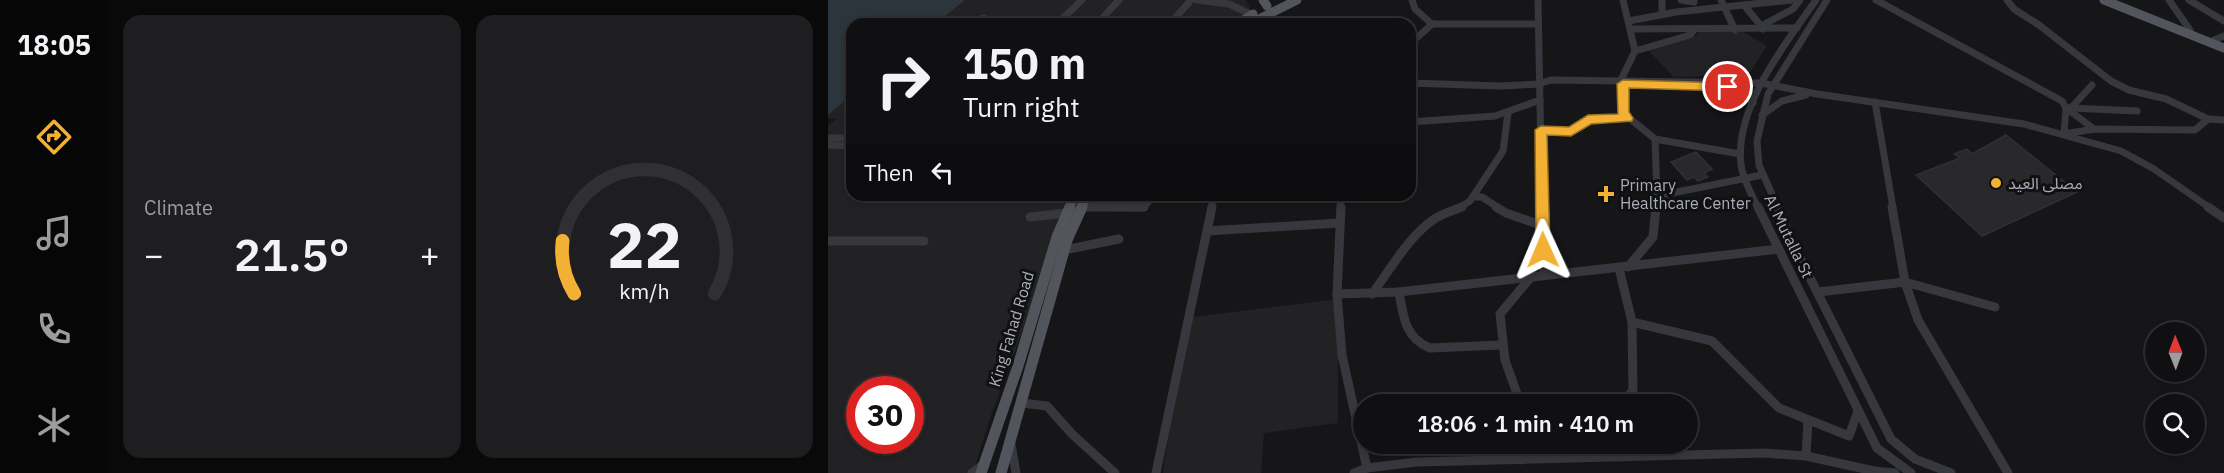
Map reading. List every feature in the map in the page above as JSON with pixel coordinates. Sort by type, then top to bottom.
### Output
[{"type":"main road","points":[[1252,18],[1265,3],[1278,0]]},
{"type":"main road","points":[[1255,18],[1297,0]]},
{"type":"main road","points":[[2104,0],[2224,46]]},
{"type":"main road","points":[[2115,0],[2224,46]]},
{"type":"main road","name":"King Fahad Road","points":[[983,468],[1066,213],[1072,201]]},
{"type":"main road","name":"King Fahad Road","points":[[1001,473],[1064,250],[1084,201]]},
{"type":"street","points":[[1063,18],[1082,0]]},
{"type":"street","points":[[1102,18],[1119,0]]},
{"type":"street","points":[[1175,18],[1191,0]]},
{"type":"street","points":[[1197,0],[1228,4],[1247,18]]},
{"type":"street","points":[[1412,0],[1415,9],[1432,24],[1538,24]]},
{"type":"street","points":[[1538,0],[1538,84],[1544,274]]},
{"type":"street","points":[[1623,0],[1635,51],[1622,82],[1623,113],[1655,139],[1740,154]]},
{"type":"street","points":[[1662,0],[1662,14]]},
{"type":"street","points":[[1681,0],[1694,2]]},
{"type":"street","points":[[1630,25],[1662,14],[1722,3],[1744,5],[1792,0]]},
{"type":"street","points":[[1762,27],[1793,9],[1800,0]]},
{"type":"street","name":"Al Mutalla St","points":[[1816,0],[1759,86],[1740,154],[1744,179],[1877,448],[1912,473]]},
{"type":"street","name":"Al Mutalla St","points":[[1827,0],[1772,87],[1761,115],[1757,141],[1759,165],[1818,292],[1891,439],[1915,459]]},
{"type":"street","points":[[1876,0],[2062,100],[2068,108],[2094,129]]},
{"type":"street","points":[[2007,0],[2014,9],[2039,24],[2111,81],[2129,90],[2166,99],[2208,119],[2224,120]]},
{"type":"street","points":[[2169,0],[2190,30]]},
{"type":"street","points":[[2189,0],[2224,21]]},
{"type":"street","points":[[1722,3],[1735,30]]},
{"type":"street","points":[[1744,5],[1762,27]]},
{"type":"street","points":[[1416,39],[1432,24]]},
{"type":"street","points":[[1630,25],[1694,30],[1797,28]]},
{"type":"street","points":[[1658,28],[1662,42]]},
{"type":"street","points":[[1635,51],[1690,36],[1694,30]]},
{"type":"street","points":[[2214,40],[2224,36]]},
{"type":"street","points":[[1622,82],[1728,87],[1759,86]]},
{"type":"street","points":[[1416,83],[1500,86],[1622,82],[1759,86],[2024,123],[2121,151],[2154,169],[2224,218]]},
{"type":"street","points":[[2064,134],[2068,108],[2092,85]]},
{"type":"street","points":[[1728,87],[1744,94],[1753,103]]},
{"type":"street","points":[[1761,115],[1786,98],[1817,94]]},
{"type":"street","points":[[1416,121],[1508,113],[1540,99]]},
{"type":"street","points":[[1875,102],[1905,282],[1918,320],[2008,473]]},
{"type":"street","points":[[2068,108],[2137,111]]},
{"type":"street","points":[[1372,294],[1428,223],[1443,212],[1465,206],[1473,196],[1503,151],[1508,113]]},
{"type":"street","points":[[1541,130],[1571,132],[1588,120],[1628,118]]},
{"type":"street","points":[[2064,134],[2094,129],[2195,130],[2208,119]]},
{"type":"street","points":[[828,138],[846,138]]},
{"type":"street","points":[[1624,267],[1653,237],[1657,196],[1655,139]]},
{"type":"street","points":[[828,145],[846,146]]},
{"type":"street","points":[[1657,196],[1762,175]]},
{"type":"street","points":[[1473,196],[1482,197],[1506,213],[1543,226]]},
{"type":"street","points":[[1080,207],[1143,208],[1149,201]]},
{"type":"street","points":[[1156,473],[1213,201]]},
{"type":"street","points":[[1341,201],[1336,294],[1342,355],[1367,468]]},
{"type":"street","points":[[1030,217],[1066,213]]},
{"type":"street","points":[[1207,231],[1339,223]]},
{"type":"street","points":[[1064,250],[1119,239]]},
{"type":"street","points":[[828,241],[924,241]]},
{"type":"street","points":[[1336,294],[1399,292],[1779,249]]},
{"type":"street","points":[[1624,267],[1632,322],[1633,391],[1630,394]]},
{"type":"street","points":[[1518,394],[1509,376],[1501,345],[1500,314],[1531,277]]},
{"type":"street","points":[[1818,292],[1905,282],[1995,307]]},
{"type":"street","points":[[1399,292],[1405,328],[1422,346],[1430,348],[1501,345]]},
{"type":"street","points":[[1632,322],[1712,341],[1779,408],[1808,421],[1849,436],[1858,411]]},
{"type":"street","points":[[1022,403],[1047,406],[1072,434],[1115,473]]},
{"type":"street","points":[[1806,456],[1808,421]]},
{"type":"street","points":[[1010,440],[1016,473]]},
{"type":"street","points":[[1354,473],[1367,468],[1417,468],[1522,460],[1763,453],[1806,456],[1874,471],[1895,473]]},
{"type":"street","points":[[1522,454],[1522,460]]},
{"type":"street","points":[[1912,473],[1915,459],[1934,470],[1951,473]]},
{"type":"street","points":[[972,473],[983,468]]},
{"type":"shaded area","points":[[828,0],[965,0],[943,18],[846,18],[846,100],[828,115]]},
{"type":"shaded area","points":[[965,0],[1246,0],[1251,11],[1240,18],[943,18]]},
{"type":"shaded area","points":[[1698,31],[1742,31],[1767,46],[1748,75],[1674,77],[1648,50],[1697,35]]},
{"type":"shaded area","points":[[846,100],[846,201],[1071,201],[989,421],[973,473],[828,473],[828,125],[837,119],[828,118],[828,115]]},
{"type":"shaded area","points":[[1338,299],[1338,423],[1264,433],[1261,473],[1163,473],[1185,318]]},
{"type":"building","name":"مصلى العيد","points":[[2006,135],[2077,192],[1982,236],[1916,175],[1960,158],[1954,154],[1967,149],[1972,154]]},
{"type":"building","points":[[1696,152],[1712,169],[1704,173],[1708,177],[1698,181],[1694,177],[1687,180],[1671,162]]},
{"type":"place","name":"مصلى العيد","points":[[1996,183]]},
{"type":"place","name":"Primary Healthcare Center","points":[[1606,194]]},
{"type":"route","points":[[1543,250],[1541,130],[1571,132],[1588,120],[1628,118],[1623,113],[1623,84],[1728,87]]}]
